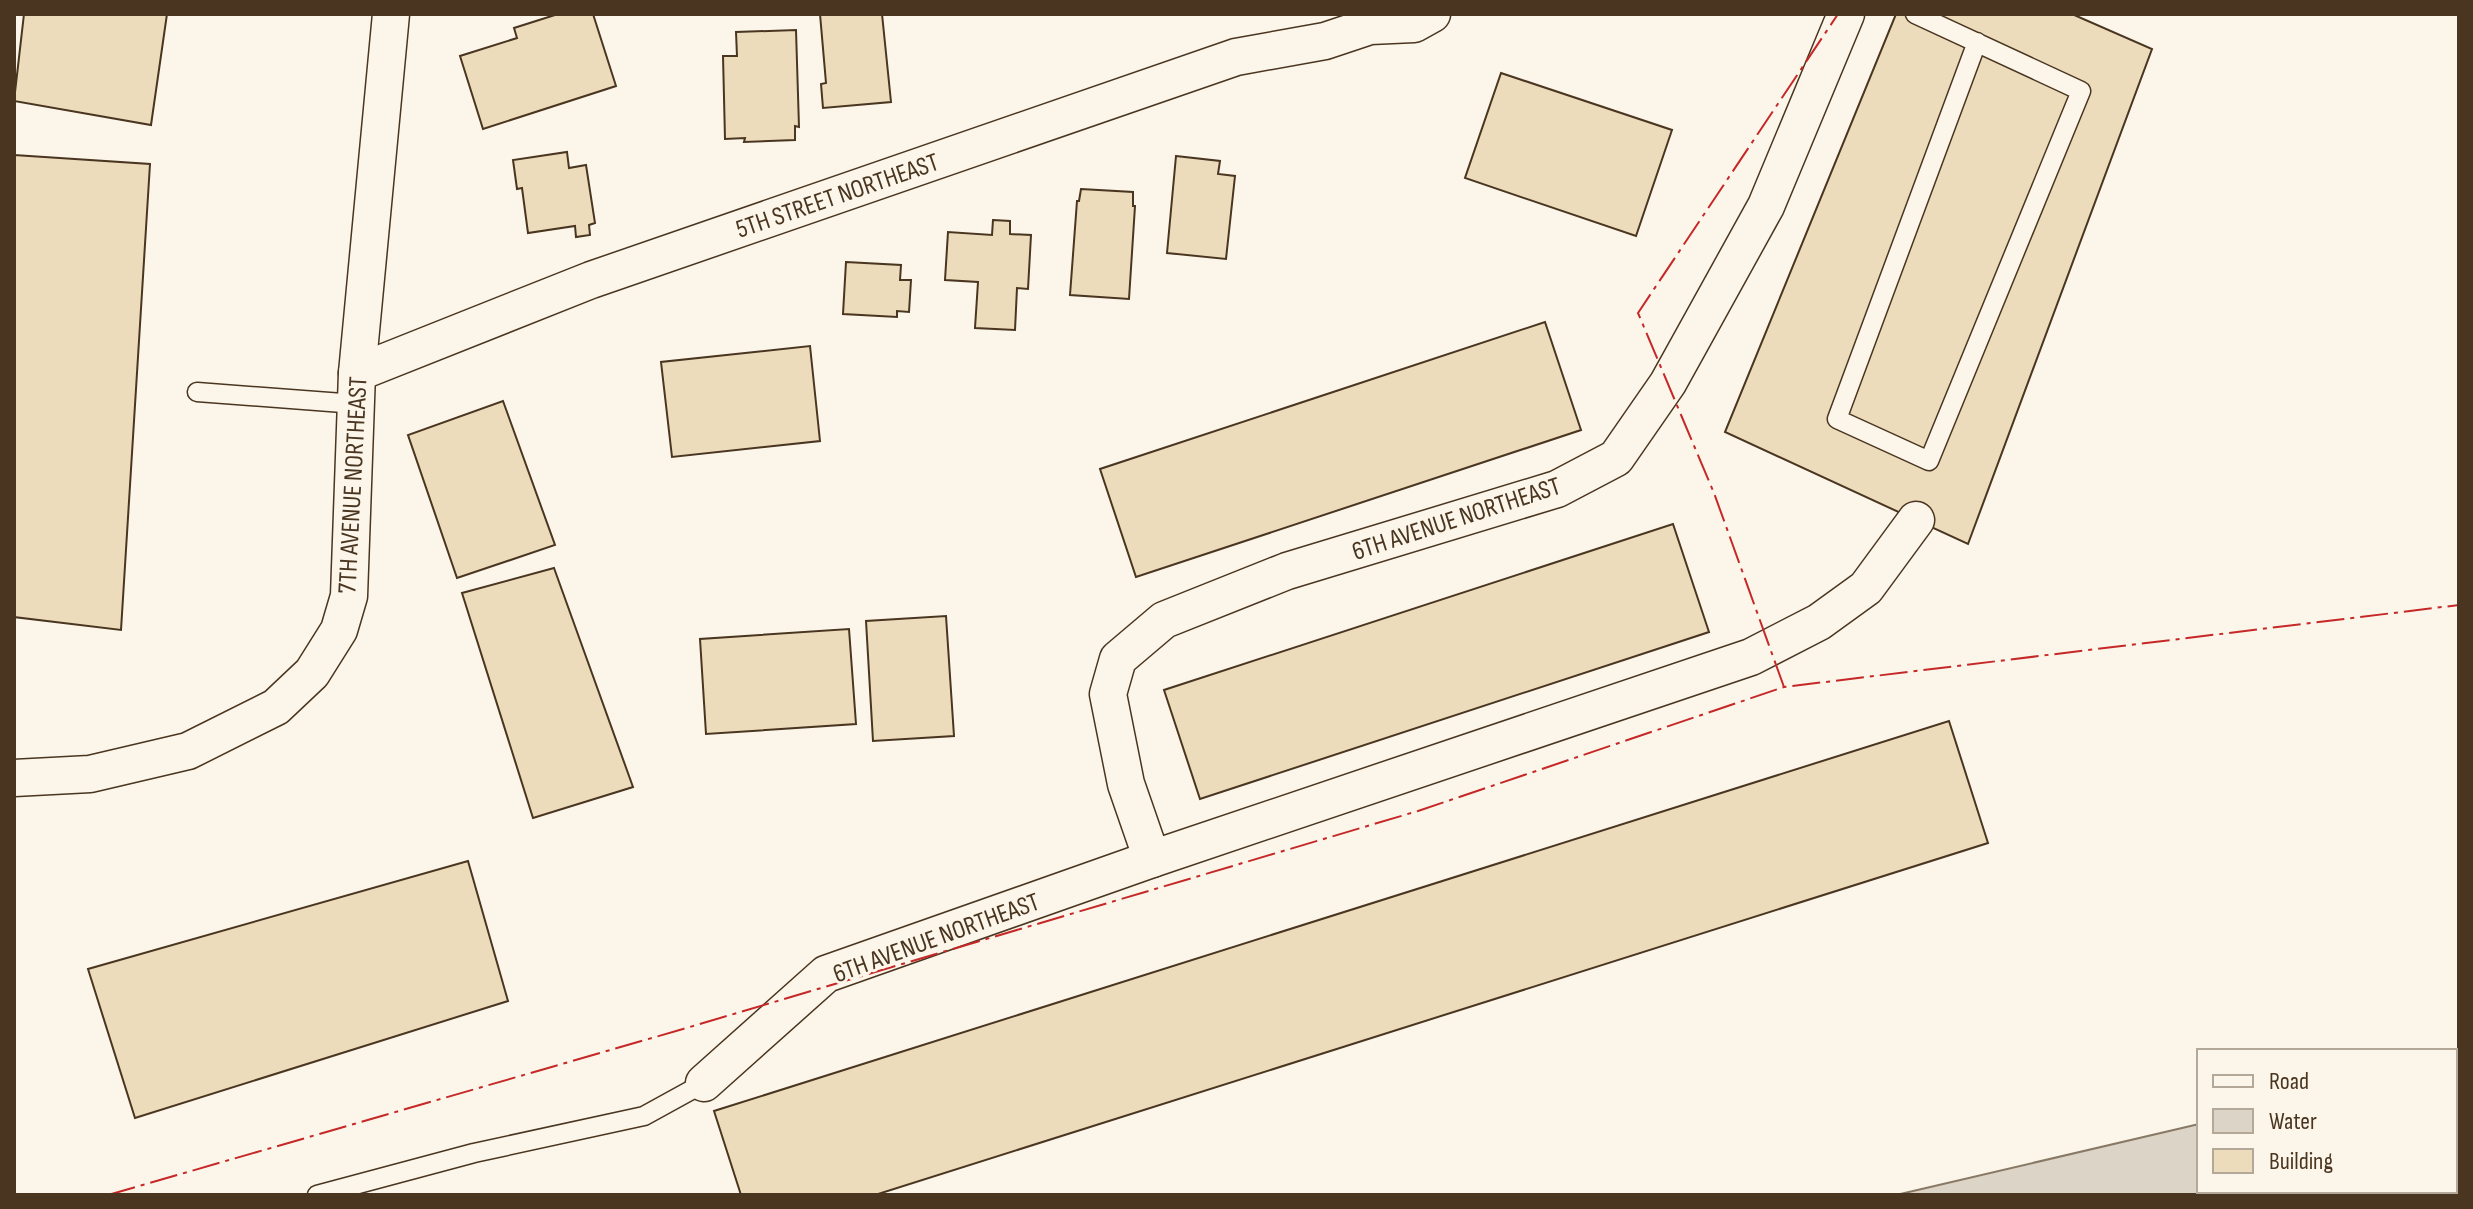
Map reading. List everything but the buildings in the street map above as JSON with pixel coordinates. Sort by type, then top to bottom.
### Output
[{"type":"street","name":"5TH STREET NORTHEAST","points":[[356,388],[591,280],[1325,27],[1372,18],[1414,24],[1432,14]]},
{"type":"street","name":"6TH AVENUE NORTHEAST","points":[[1152,859],[1126,784],[1108,694],[1118,659],[1164,620],[1287,571],[1557,489],[1616,458],[1668,383],[1766,206],[1846,14]]},
{"type":"street","name":"7TH AVENUE NORTHEAST","points":[[14,778],[90,774],[188,751],[276,707],[312,673],[339,630],[349,596],[356,388],[395,16]]},
{"type":"street","name":"6TH AVENUE NORTHEAST","points":[[704,1083],[826,974],[1152,859],[1751,657],[1819,622],[1866,588],[1916,520]]},
{"type":"lane","points":[[1915,14],[1977,42],[2081,91],[1929,461],[1837,419],[1977,42]]},
{"type":"lane","points":[[197,392],[356,388]]},
{"type":"lane","points":[[317,1195],[474,1153],[644,1116],[704,1083]]},
{"type":"water","points":[[2457,1064],[2459,1195],[1896,1195],[2197,1124],[2197,1193],[2457,1193]]},
{"type":"power","points":[[1784,687],[1714,493],[1638,313],[1838,14]]},
{"type":"power","points":[[108,1195],[683,1029],[1418,811],[1784,687],[2459,605]]}]
